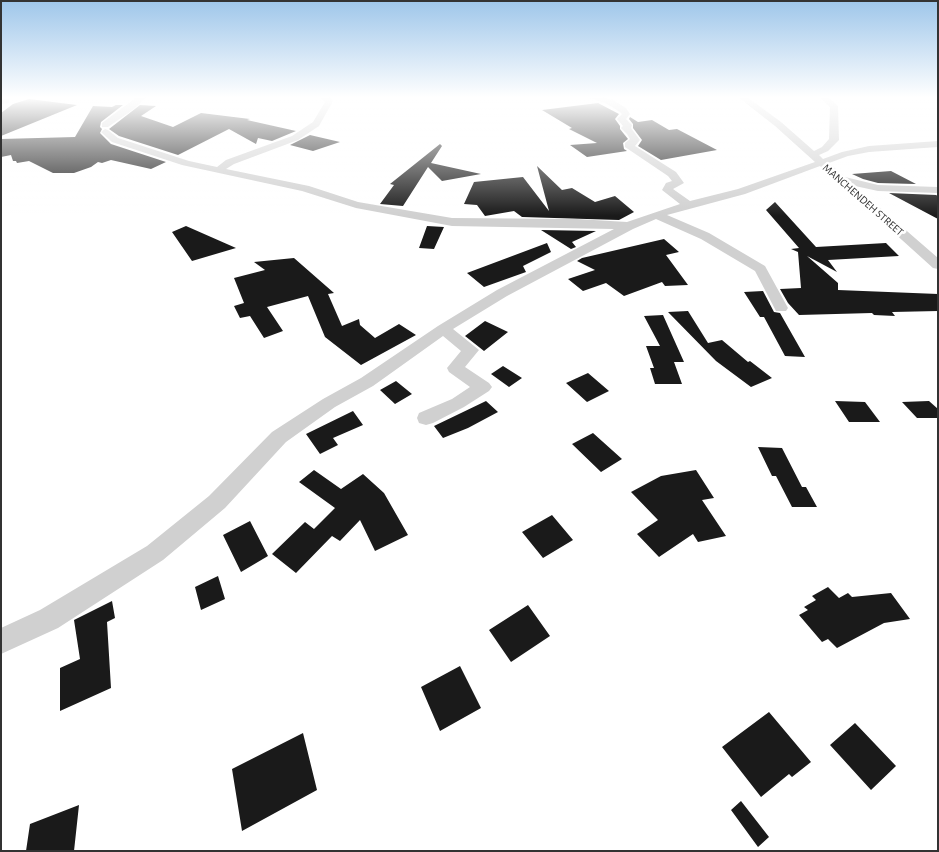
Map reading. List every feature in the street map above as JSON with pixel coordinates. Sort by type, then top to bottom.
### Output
[{"type":"street","points":[[112,137],[115,140],[220,171],[305,188],[356,205],[452,222],[577,223],[629,226]]},
{"type":"street","points":[[220,171],[223,166],[230,162],[296,137]]},
{"type":"street","points":[[633,137],[634,140],[630,143],[630,147],[672,174],[679,183],[670,185],[667,190],[690,206]]},
{"type":"street","name":"MANCHENDEH STREET","points":[[792,137],[938,265]]},
{"type":"street","points":[[816,159],[834,140],[834,137]]},
{"type":"street","points":[[1,641],[50,619],[155,553],[217,502],[279,438],[329,402],[367,382],[443,329],[502,293],[629,226],[656,215],[740,192],[816,159],[869,150],[938,144]]},
{"type":"street","points":[[839,179],[878,188],[938,190]]},
{"type":"street","points":[[656,215],[705,236],[760,269],[781,308]]},
{"type":"street","points":[[426,418],[458,403],[483,387],[455,368],[471,350],[443,329]]},
{"type":"building","points":[[104,137],[111,144],[166,162],[151,169],[111,160],[102,163],[98,162],[91,167],[74,173],[53,173],[29,161],[17,163],[13,161],[11,155],[1,157],[1,139]]},
{"type":"building","points":[[121,137],[214,137],[178,155]]},
{"type":"building","points":[[243,137],[282,137],[272,141],[258,138],[256,144]]},
{"type":"building","points":[[306,137],[318,137],[340,142],[313,151],[290,145]]},
{"type":"building","points":[[585,137],[626,137],[628,139],[623,143],[624,149],[627,151],[587,157],[570,145],[597,143]]},
{"type":"building","points":[[640,137],[692,137],[717,150],[661,160],[638,146],[642,140]]},
{"type":"building","points":[[440,144],[442,146],[431,163],[481,174],[442,181],[428,167],[403,206],[380,204],[394,185],[390,184]]},
{"type":"building","points":[[537,166],[562,190],[572,188],[595,202],[615,196],[634,212],[619,220],[522,217],[514,211],[485,216],[477,205],[464,204],[474,182],[523,177],[549,211]]},
{"type":"building","points":[[891,171],[916,184],[878,183],[852,174]]},
{"type":"building","points":[[889,193],[938,196],[938,219]]},
{"type":"building","points":[[775,202],[816,247],[886,243],[899,256],[828,260],[837,272],[807,256],[838,283],[838,290],[938,294],[938,311],[892,312],[895,316],[874,315],[872,313],[799,315],[788,303],[780,289],[801,288],[798,252],[791,249],[799,248],[766,210]]},
{"type":"building","points":[[186,226],[236,248],[192,261],[172,232]]},
{"type":"building","points":[[427,226],[444,227],[434,249],[419,248]]},
{"type":"building","points":[[541,230],[596,231],[572,242],[576,247],[571,249]]},
{"type":"building","points":[[664,239],[679,252],[666,255],[688,285],[665,286],[662,282],[624,296],[606,283],[583,291],[568,279],[595,270],[577,261],[582,258]]},
{"type":"building","points":[[547,243],[551,252],[523,266],[526,272],[484,287],[467,273]]},
{"type":"building","points":[[294,258],[334,293],[328,294],[342,326],[359,319],[360,325],[375,338],[399,324],[416,335],[361,365],[325,337],[308,296],[267,307],[283,331],[264,338],[250,316],[240,318],[234,306],[244,303],[234,278],[265,270],[254,262]]},
{"type":"building","points":[[763,291],[774,312],[780,313],[805,357],[785,356],[764,317],[760,317],[744,292]]},
{"type":"building","points":[[688,311],[708,343],[722,340],[748,362],[750,361],[772,378],[751,387],[716,361],[668,312]]},
{"type":"building","points":[[663,315],[684,362],[674,362],[682,384],[655,384],[650,368],[654,368],[646,346],[660,346],[644,316]]},
{"type":"building","points":[[485,321],[508,332],[484,351],[465,336]]},
{"type":"building","points":[[503,366],[522,378],[509,387],[491,374]]},
{"type":"building","points":[[588,373],[609,391],[587,402],[566,383]]},
{"type":"building","points":[[396,381],[412,394],[395,404],[380,390]]},
{"type":"building","points":[[486,401],[498,412],[468,428],[443,438],[434,426]]},
{"type":"building","points":[[835,401],[865,402],[880,422],[849,422]]},
{"type":"building","points":[[929,401],[938,409],[938,418],[917,418],[902,402]]},
{"type":"building","points":[[353,411],[363,425],[333,438],[338,445],[320,454],[306,434]]},
{"type":"building","points":[[593,433],[622,459],[601,472],[572,444]]},
{"type":"building","points":[[758,447],[782,448],[802,487],[806,487],[817,507],[792,507],[776,476],[772,476]]},
{"type":"building","points":[[314,470],[341,489],[363,474],[384,493],[408,535],[375,551],[360,520],[340,541],[332,536],[296,573],[272,554],[305,522],[314,529],[335,508],[299,482]]},
{"type":"building","points":[[696,470],[714,498],[702,500],[726,536],[698,542],[693,534],[659,557],[637,534],[658,520],[631,492],[661,476]]},
{"type":"building","points":[[552,515],[573,540],[543,558],[522,532]]},
{"type":"building","points":[[250,521],[268,556],[241,572],[223,535]]},
{"type":"building","points":[[218,576],[225,599],[201,610],[195,587]]},
{"type":"building","points":[[828,587],[839,598],[848,593],[852,597],[891,593],[910,619],[884,623],[837,648],[828,639],[822,642],[799,615],[808,610],[804,607],[816,600],[812,596]]},
{"type":"building","points":[[112,601],[115,618],[107,622],[111,688],[60,711],[60,668],[80,659],[74,620]]},
{"type":"building","points":[[528,605],[550,636],[511,662],[489,630]]},
{"type":"building","points":[[460,666],[481,708],[440,731],[421,687]]},
{"type":"building","points":[[769,712],[811,762],[792,777],[789,774],[761,797],[722,747]]},
{"type":"building","points":[[855,723],[896,766],[871,790],[830,745]]},
{"type":"building","points":[[303,733],[317,790],[242,831],[232,769]]},
{"type":"building","points":[[741,801],[769,837],[758,847],[731,810]]},
{"type":"building","points":[[79,805],[74,851],[26,851],[30,824]]}]
